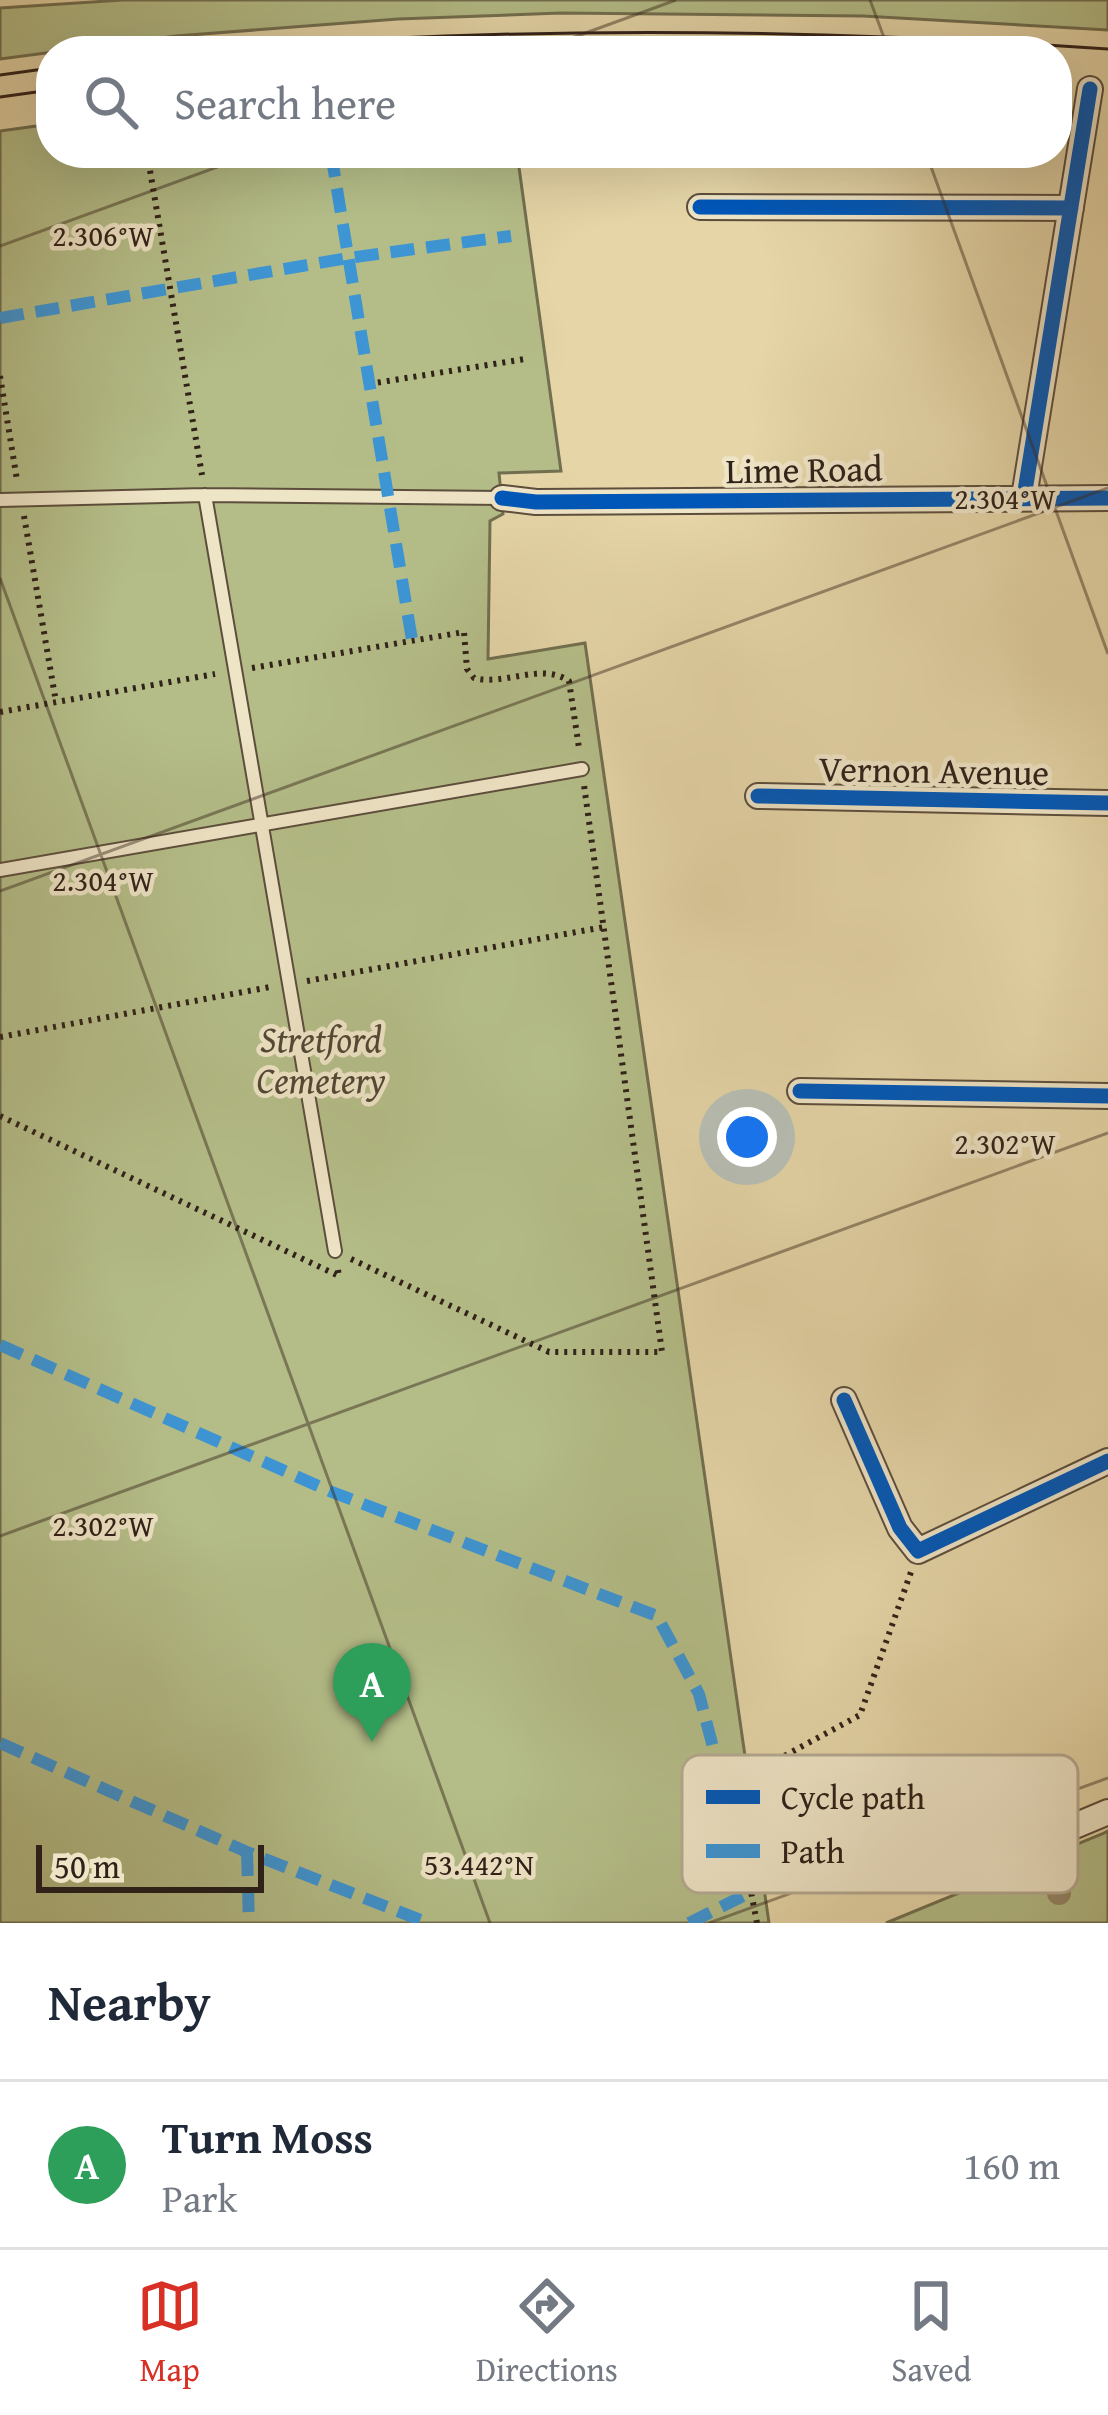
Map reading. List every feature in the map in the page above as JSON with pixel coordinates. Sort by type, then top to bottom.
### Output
[{"type":"street","points":[[1024,496],[1090,89]]},
{"type":"street","points":[[700,207],[1071,208]]},
{"type":"street","name":"Lime Road","points":[[502,498],[536,502],[1108,498]]},
{"type":"street","name":"Vernon Avenue","points":[[758,796],[1108,803]]},
{"type":"street","points":[[800,1090],[1108,1096]]},
{"type":"street","points":[[844,1400],[900,1528],[918,1551],[1108,1461]]},
{"type":"street","points":[[1078,1825],[1108,1812]]},
{"type":"lane","points":[[0,500],[205,495],[502,498]]},
{"type":"lane","points":[[205,495],[335,1251]]},
{"type":"lane","points":[[0,870],[582,769]]},
{"type":"path","points":[[150,168],[205,495]]},
{"type":"path","points":[[369,384],[526,359]]},
{"type":"path","points":[[0,376],[56,702]]},
{"type":"path","points":[[335,1251],[549,1352],[662,1352],[569,681],[545,672],[497,680],[474,678],[467,669],[464,632]]},
{"type":"path","points":[[0,1116],[339,1276],[335,1251]]},
{"type":"path","points":[[786,1755],[860,1715],[918,1551]]},
{"type":"path","points":[[751,1893],[757,1923]]},
{"type":"green space","points":[[123,0],[1108,0],[1108,30],[863,16],[561,13],[398,19],[176,36],[36,36],[36,54],[0,59],[0,8]]},
{"type":"green space","name":"Stretford Cemetery","points":[[36,126],[36,168],[519,168],[561,471],[499,473],[503,514],[490,521],[488,659],[585,643],[745,1755],[682,1755],[682,1893],[765,1893],[769,1923],[0,1923],[0,131]]},
{"type":"green space","points":[[1108,1831],[1108,1923],[886,1923],[959,1893],[1078,1893],[1078,1844]]},
{"type":"tram line","points":[[454,36],[652,32],[842,36]]},
{"type":"tram line","points":[[1072,47],[1108,49]]},
{"type":"tram line","points":[[0,75],[36,70]]},
{"type":"tram line","points":[[0,97],[36,92]]},
{"type":"marked path","points":[[333,168],[412,640]]},
{"type":"marked path","points":[[0,318],[348,258],[511,236]]},
{"type":"marked path","points":[[0,1345],[332,1492],[657,1616],[699,1694],[715,1755]]},
{"type":"marked path","points":[[0,1743],[247,1852],[428,1923]]},
{"type":"marked path","points":[[247,1852],[249,1923]]},
{"type":"marked path","points":[[689,1923],[749,1893]]},
{"type":"cycle path","points":[[1024,497],[1090,89]]},
{"type":"cycle path","points":[[700,207],[1071,208]]},
{"type":"cycle path","points":[[502,498],[536,502],[1108,498]]},
{"type":"cycle path","points":[[758,796],[1108,803]]},
{"type":"cycle path","points":[[800,1091],[1108,1096]]},
{"type":"cycle path","points":[[844,1400],[900,1528],[918,1551],[1108,1461]]},
{"type":"place","name":"Turn Moss","points":[[372,1742]]}]
